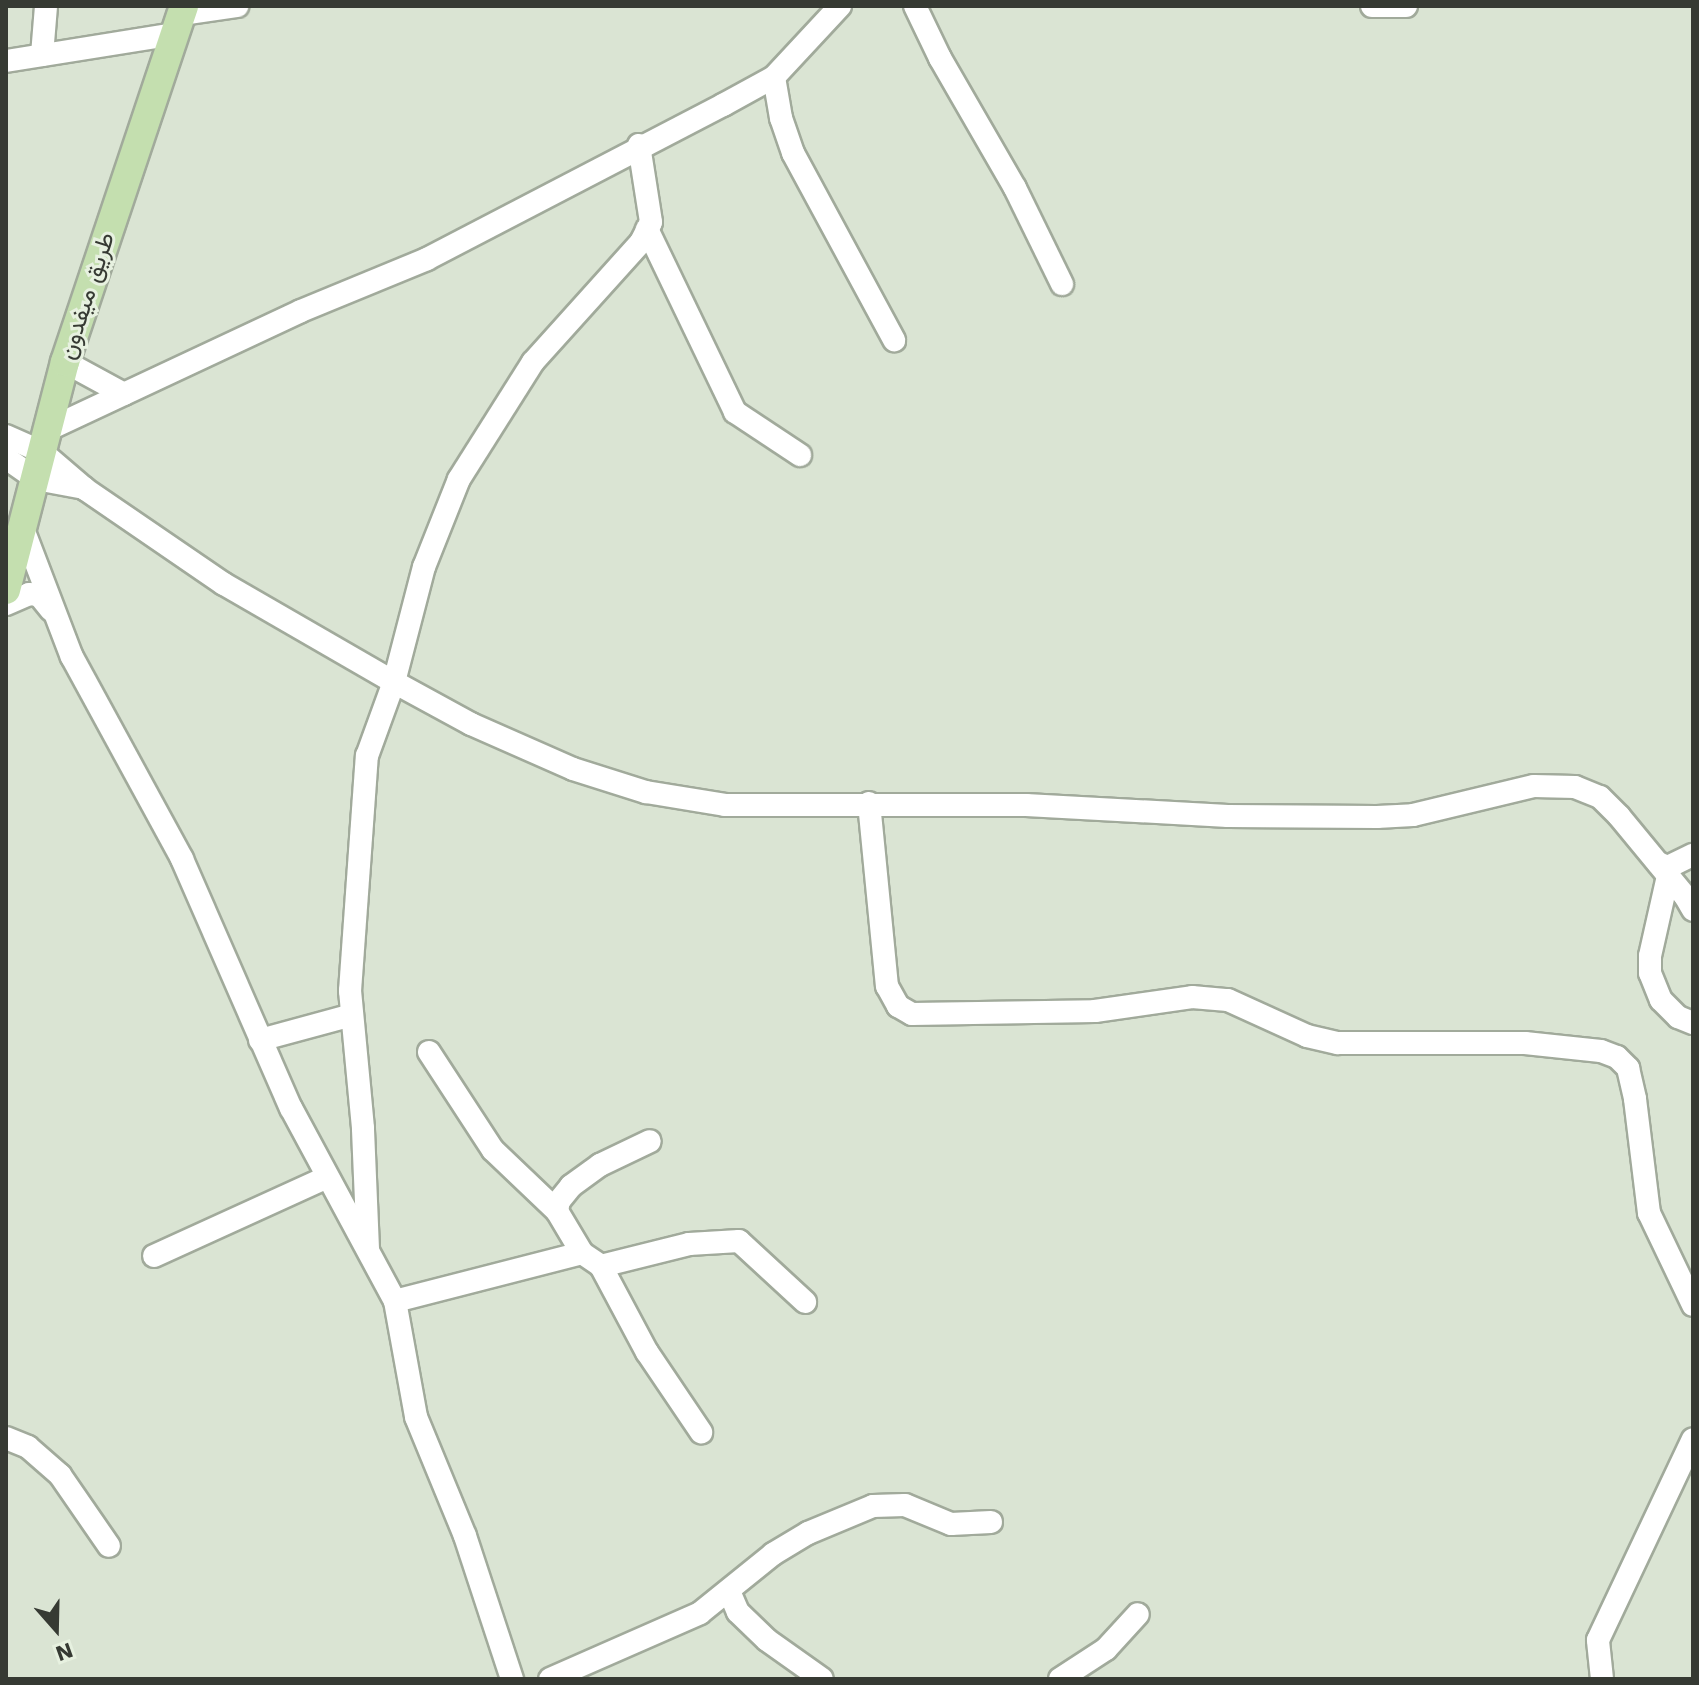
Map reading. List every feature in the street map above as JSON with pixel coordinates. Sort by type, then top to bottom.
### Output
[{"type":"main road","name":"طريق ميفدون","points":[[6,590],[65,362],[180,18]]},
{"type":"street","points":[[42,55],[46,6]]},
{"type":"street","points":[[6,61],[42,55],[237,6]]},
{"type":"street","points":[[6,458],[42,454],[124,394],[301,311],[427,259],[639,145],[774,77],[840,6]]},
{"type":"street","points":[[915,6],[940,58],[1015,188],[1062,284]]},
{"type":"street","points":[[1372,6],[1406,6]]},
{"type":"street","points":[[774,77],[781,118],[793,153],[894,340]]},
{"type":"street","points":[[368,1254],[363,1128],[350,991],[367,756],[394,682],[424,567],[459,479],[533,362],[641,242],[651,222],[639,145]]},
{"type":"street","points":[[647,229],[735,412],[800,455]]},
{"type":"street","points":[[65,362],[124,394]]},
{"type":"street","points":[[6,436],[42,454],[85,489],[224,584],[394,682],[471,724],[573,769],[646,792],[725,805],[1026,805],[1228,816],[1377,817],[1413,815],[1534,786],[1575,787],[1600,797],[1693,910]]},
{"type":"street","points":[[23,529],[90,692],[182,859],[260,1040],[327,1177],[395,1301],[416,1417],[465,1536],[512,1679]]},
{"type":"street","points":[[6,604],[29,594],[39,595],[57,617]]},
{"type":"street","points":[[869,803],[887,986],[898,1006],[912,1014],[1095,1011],[1192,997],[1228,1000],[1307,1036],[1338,1043],[1525,1043],[1601,1051],[1617,1057],[1628,1068],[1635,1099],[1649,1213],[1693,1305]]},
{"type":"street","points":[[1663,870],[1693,855]]},
{"type":"street","points":[[1663,870],[1650,973],[1661,1000],[1678,1017],[1693,1023]]},
{"type":"street","points":[[260,1040],[352,1015]]},
{"type":"street","points":[[429,1052],[493,1150],[557,1211],[582,1253],[601,1266],[647,1352],[701,1432]]},
{"type":"street","points":[[557,1211],[559,1201],[571,1186],[600,1165],[650,1141]]},
{"type":"street","points":[[154,1256],[327,1177]]},
{"type":"street","points":[[601,1266],[689,1244],[739,1241],[805,1302]]},
{"type":"street","points":[[395,1301],[582,1253]]},
{"type":"street","points":[[6,1438],[28,1447],[60,1475],[109,1546]]},
{"type":"street","points":[[1602,1679],[1598,1640],[1693,1439]]},
{"type":"street","points":[[550,1679],[700,1613],[773,1554],[808,1533],[873,1506],[905,1505],[951,1524],[991,1522]]},
{"type":"street","points":[[729,1591],[738,1612],[767,1640],[822,1679]]},
{"type":"street","points":[[1060,1679],[1106,1649],[1138,1614]]}]
